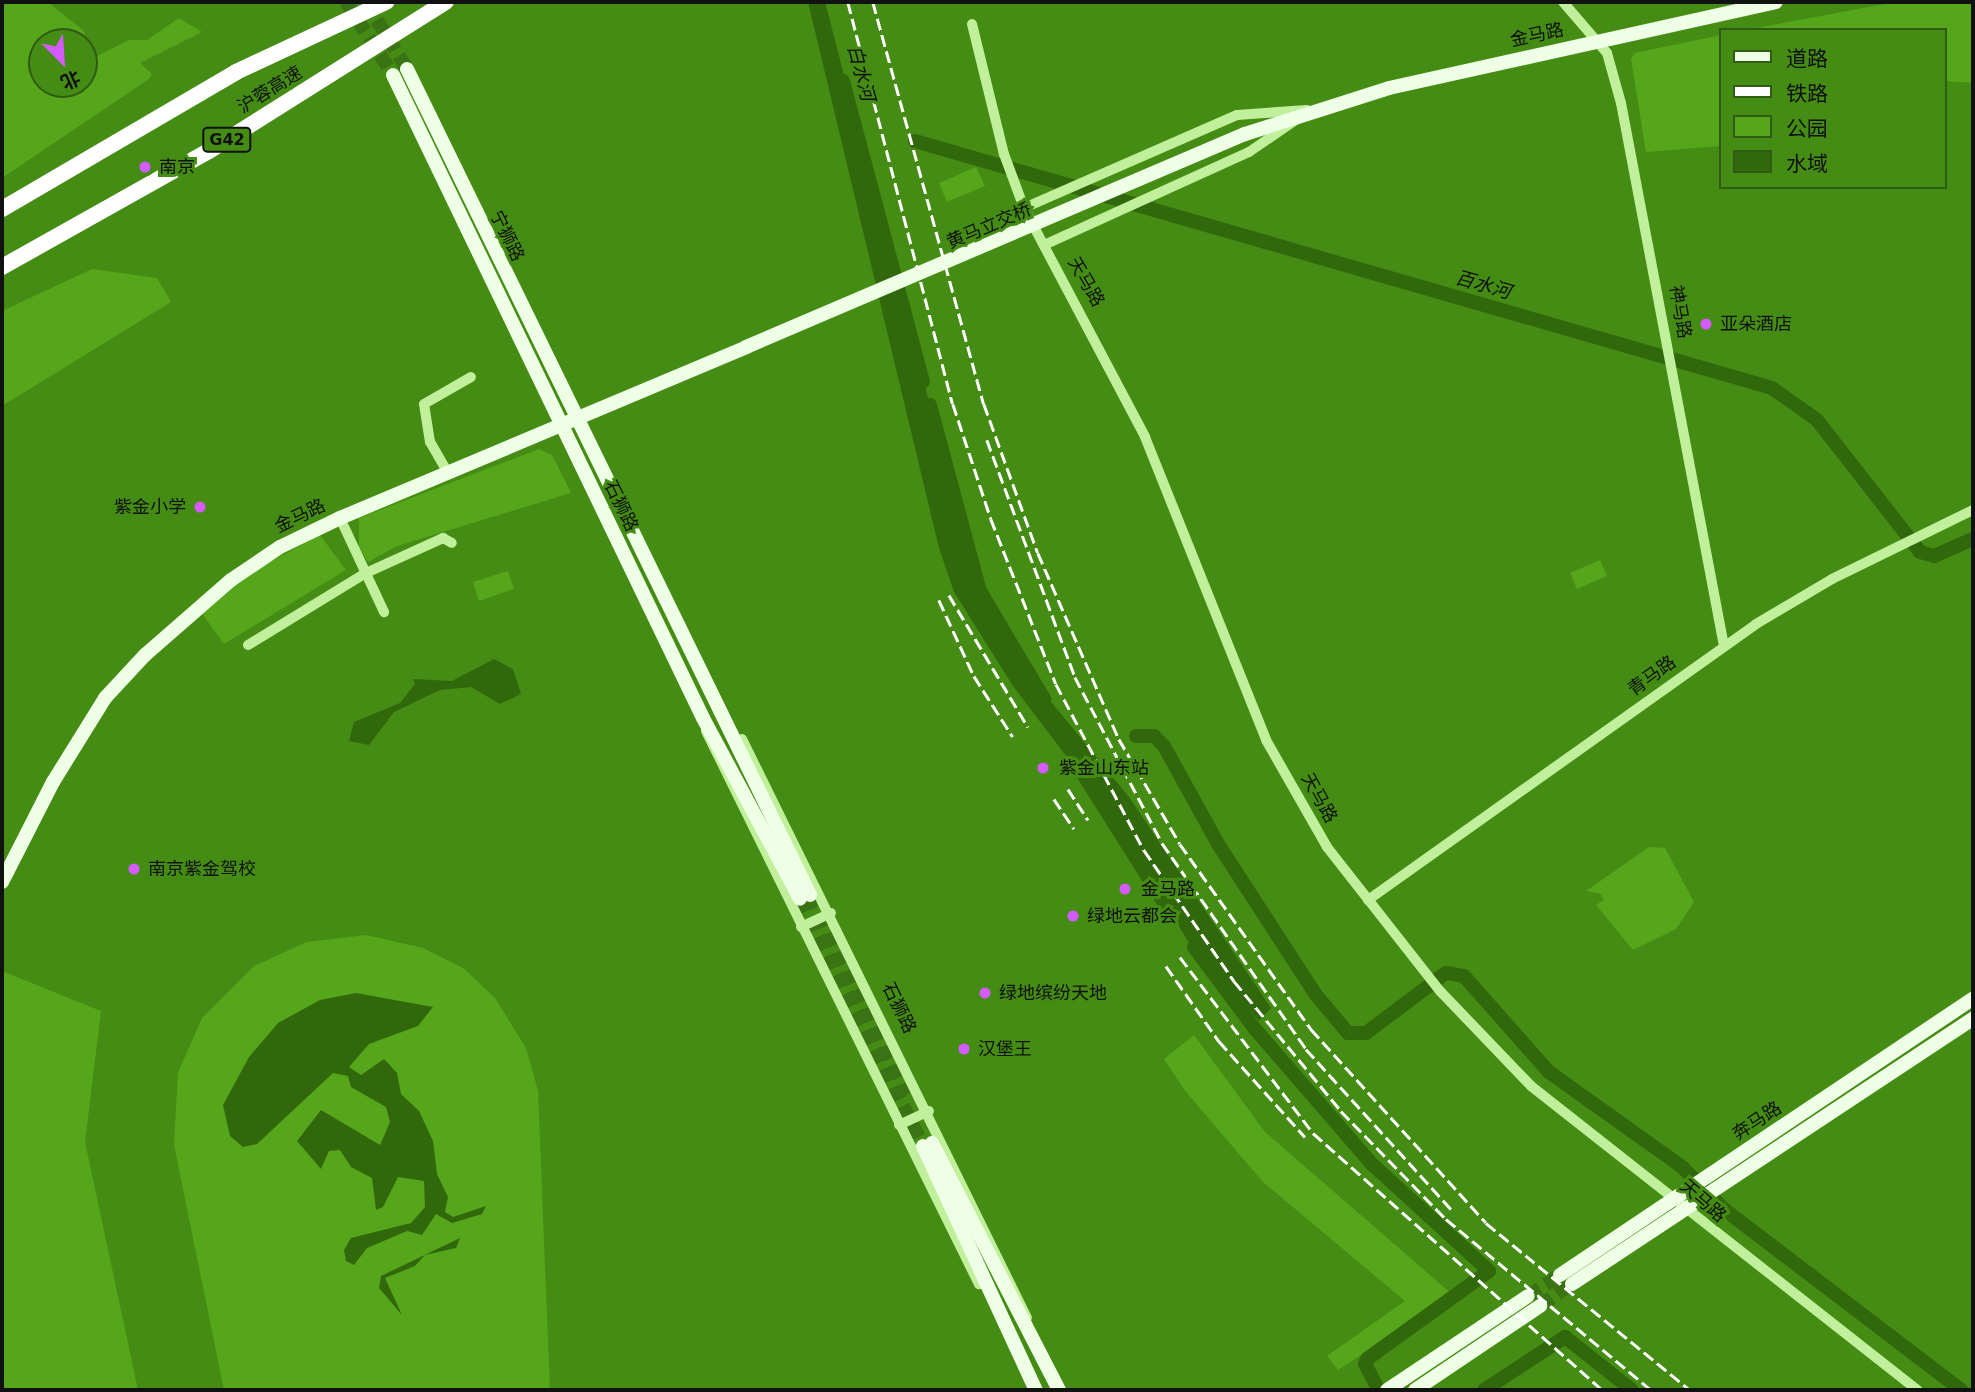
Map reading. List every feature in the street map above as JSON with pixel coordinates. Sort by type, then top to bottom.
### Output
[{"type":"highway","name":"沪蓉高速","points":[[2,209],[213,84],[386,2]]},
{"type":"highway","name":"沪蓉高速","points":[[2,267],[209,152],[446,2]]},
{"type":"main road","name":"金马路","points":[[1245,135],[1307,110],[1776,2]]},
{"type":"main road","name":"宁狮路","points":[[560,425],[400,72],[576,418]]},
{"type":"main road","name":"黄马立交桥","points":[[746,347],[1245,135]]},
{"type":"main road","name":"金马路","points":[[2,882],[79,736],[145,655],[231,580],[280,547],[340,518],[746,347]]},
{"type":"main road","name":"石狮路","points":[[560,425],[703,718],[805,897],[727,734],[720,709],[576,418]]},
{"type":"main road","name":"奔马路","points":[[1973,998],[1688,1189],[1566,1279],[1701,1200],[1973,1019]]},
{"type":"main road","name":"石狮路","points":[[1035,1390],[928,1144],[1013,1306],[1030,1331],[1059,1390]]},
{"type":"main road","points":[[1387,1390],[1534,1301],[1415,1390]]},
{"type":"street","name":"神马路","points":[[1563,2],[1599,42],[1621,103],[1724,646]]},
{"type":"street","name":"天马路","points":[[972,24],[1004,154],[1024,208],[1110,363],[1173,499],[1266,740],[1327,847],[1440,991],[1531,1086],[1685,1210],[1918,1390]]},
{"type":"street","name":"金马路","points":[[1024,208],[1237,115],[1307,110]]},
{"type":"street","name":"金马路","points":[[1044,245],[1249,152],[1307,110]]},
{"type":"street","points":[[447,473],[430,442],[424,404],[471,377]]},
{"type":"street","name":"青马路","points":[[1368,900],[1724,646],[1895,547],[1973,510]]},
{"type":"street","points":[[340,518],[384,612]]},
{"type":"street","points":[[248,645],[366,573],[443,538],[452,543]]},
{"type":"street","name":"石狮路","points":[[720,709],[737,730],[831,913],[1021,1300],[1030,1331]]},
{"type":"street","name":"石狮路","points":[[703,718],[709,744],[994,1314],[1010,1335]]},
{"type":"street","points":[[801,927],[831,913]]},
{"type":"street","points":[[899,1125],[929,1111]]},
{"type":"green space","points":[[2,2],[48,2],[80,28],[28,28],[28,98],[98,98],[98,56],[129,40],[147,40],[179,18],[202,32],[140,63],[152,74],[149,79],[2,178]]},
{"type":"green space","points":[[1895,2],[1973,2],[1973,83],[1947,81],[1947,28],[1757,28]]},
{"type":"green space","points":[[1720,35],[1720,146],[1646,152],[1631,59],[1635,53]]},
{"type":"green space","points":[[976,167],[985,186],[947,202],[939,183]]},
{"type":"green space","points":[[92,269],[157,278],[171,302],[2,406],[2,311]]},
{"type":"green space","points":[[539,449],[552,455],[571,493],[397,546],[368,562],[359,548],[359,518]]},
{"type":"green space","points":[[320,535],[346,570],[224,644],[200,611],[235,581]]},
{"type":"green space","points":[[1600,560],[1607,576],[1577,589],[1570,573]]},
{"type":"green space","points":[[508,571],[514,589],[479,601],[473,582]]},
{"type":"green space","points":[[1649,847],[1665,848],[1694,902],[1676,929],[1633,950],[1596,905],[1604,900],[1601,894],[1586,891]]},
{"type":"green space","points":[[366,935],[423,948],[463,968],[495,998],[526,1048],[538,1091],[550,1390],[224,1390],[174,1145],[178,1072],[202,1018],[254,966],[307,942]]},
{"type":"green space","points":[[2,971],[101,1011],[85,1142],[138,1390],[2,1390]]},
{"type":"green space","points":[[1194,1035],[1265,1132],[1453,1295],[1338,1370],[1327,1356],[1405,1301],[1263,1182],[1186,1092],[1164,1059]]},
{"type":"water","name":"白水河","points":[[808,2],[825,2],[977,585],[1025,670],[1129,797],[1271,1008],[1259,1021],[1187,940],[1124,832],[1013,686],[954,592],[939,548]]},
{"type":"water","points":[[494,659],[513,669],[521,694],[500,704],[471,687],[440,690],[394,712],[369,745],[349,741],[354,722],[400,703],[415,684],[413,679],[452,681]]},
{"type":"water","points":[[356,993],[433,1007],[418,1026],[369,1044],[349,1067],[361,1075],[384,1059],[397,1073],[401,1094],[419,1111],[433,1141],[437,1174],[448,1197],[445,1212],[453,1217],[486,1206],[482,1214],[452,1223],[436,1214],[422,1235],[407,1231],[367,1248],[354,1265],[346,1261],[344,1250],[351,1238],[411,1223],[425,1207],[424,1181],[398,1177],[383,1207],[376,1210],[372,1178],[351,1167],[340,1150],[329,1151],[321,1169],[297,1141],[321,1110],[380,1145],[390,1122],[386,1107],[351,1087],[348,1076],[333,1073],[257,1144],[243,1147],[230,1136],[223,1105],[249,1057],[278,1023],[320,1000]]},
{"type":"water","points":[[460,1238],[456,1248],[425,1255],[415,1266],[385,1278],[402,1315],[379,1288],[381,1276]]},
{"type":"waterway","points":[[843,81],[923,382]]},
{"type":"waterway","name":"百水河","points":[[915,141],[1772,388],[1817,420],[1920,552],[1934,556],[1973,539]]},
{"type":"waterway","points":[[930,405],[980,591],[1044,699]]},
{"type":"waterway","points":[[1136,736],[1154,736],[1164,746],[1218,844],[1316,995],[1348,1033],[1366,1033],[1446,973],[1464,976],[1549,1072],[1682,1167],[1725,1210],[1961,1390]]},
{"type":"waterway","points":[[1073,758],[1167,907]]},
{"type":"waterway","points":[[1194,947],[1255,1029],[1373,1165],[1489,1271],[1367,1359],[1365,1364],[1379,1390]]},
{"type":"waterway","points":[[1484,1390],[1565,1337],[1632,1390]]},
{"type":"tunnel","points":[[346,2],[393,75]]},
{"type":"tunnel","points":[[366,2],[407,69]]},
{"type":"tunnel","points":[[810,895],[908,1094]]},
{"type":"tunnel","points":[[800,899],[923,1146]]},
{"type":"tunnel","points":[[1528,1296],[1560,1275]]},
{"type":"tunnel","points":[[1540,1306],[1572,1284]]},
{"type":"railway","points":[[848,2],[953,404],[991,519],[1056,684],[1144,850],[1234,981],[1341,1111],[1446,1219],[1651,1390]]},
{"type":"railway","points":[[873,2],[984,404],[1038,553],[1119,739],[1180,844],[1311,1029],[1486,1223],[1690,1390]]},
{"type":"railway","points":[[987,440],[1075,677],[1162,843],[1306,1049],[1453,1211]]},
{"type":"railway","points":[[949,595],[1028,727]]},
{"type":"railway","points":[[939,600],[974,676],[1013,737]]},
{"type":"railway","points":[[1068,789],[1088,820]]},
{"type":"railway","points":[[1054,799],[1074,829]]},
{"type":"railway","points":[[1180,957],[1313,1133],[1602,1390]]},
{"type":"railway","points":[[1166,966],[1219,1041],[1305,1137]]},
{"type":"place","name":"南京","points":[[145,167]]},
{"type":"place","name":"亚朵酒店","points":[[1706,324]]},
{"type":"place","name":"紫金小学","points":[[200,507]]},
{"type":"place","name":"紫金山东站","points":[[1043,768]]},
{"type":"place","name":"南京紫金驾校","points":[[134,869]]},
{"type":"place","name":"金马路","points":[[1125,889]]},
{"type":"place","name":"绿地云都会","points":[[1073,916]]},
{"type":"place","name":"绿地缤纷天地","points":[[985,993]]},
{"type":"place","name":"汉堡王","points":[[964,1049]]}]
